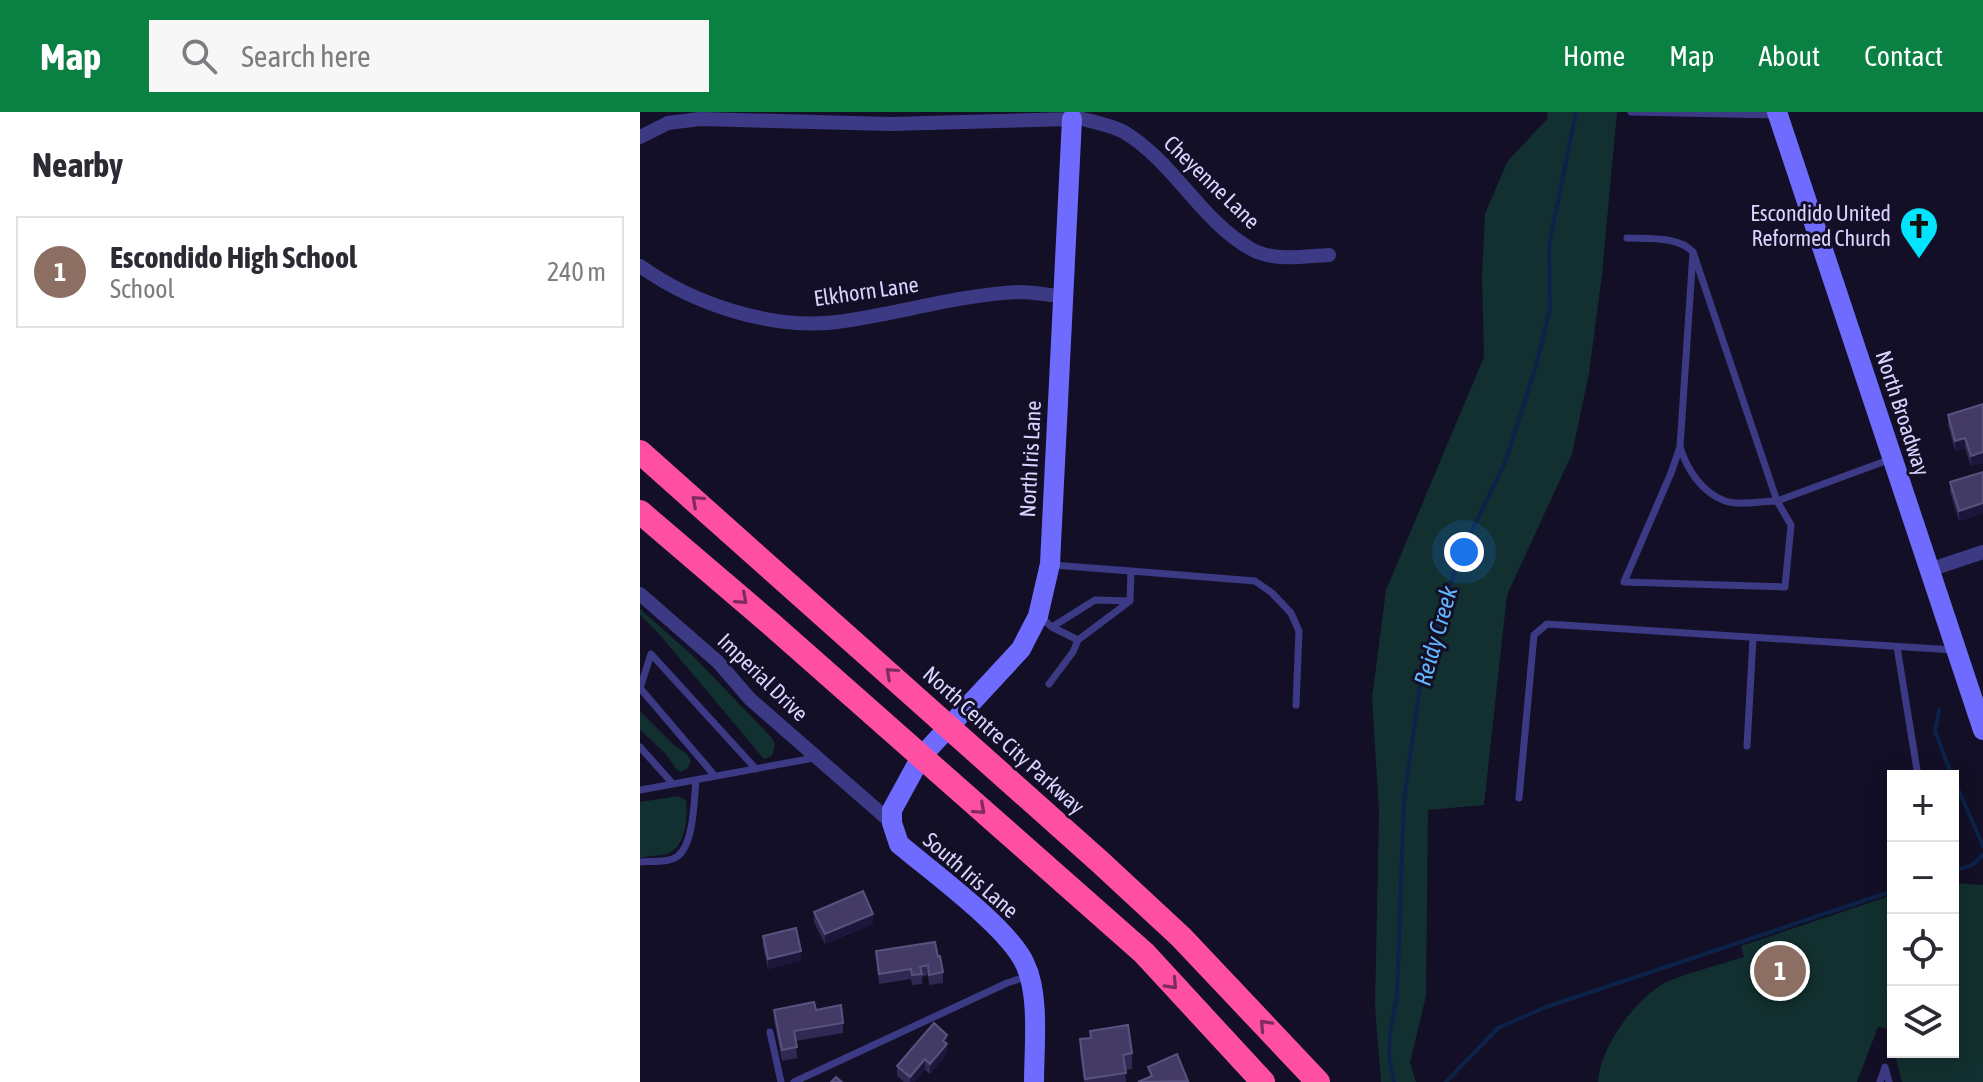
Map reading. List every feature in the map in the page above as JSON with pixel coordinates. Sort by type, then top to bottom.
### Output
[{"type":"highway","name":"North Centre City Parkway","points":[[640,452],[949,725],[1181,937],[1318,1082]]},
{"type":"highway","points":[[640,512],[1144,953],[1263,1082]]},
{"type":"street","name":"North Broadway","points":[[1778,114],[1983,730]]},
{"type":"street","name":"Cheyenne Lane","points":[[640,137],[668,123],[700,119],[891,124],[1071,116],[1122,131],[1159,159],[1218,223],[1252,249],[1279,257],[1329,255]]},
{"type":"street","name":"North Iris Lane","points":[[921,757],[1045,621],[1071,116]]},
{"type":"street","name":"Elkhorn Lane","points":[[640,266],[662,282],[735,313],[797,322],[834,322],[983,295],[1023,292],[1061,296]]},
{"type":"street","points":[[1929,570],[1983,552]]},
{"type":"street","name":"Imperial Drive","points":[[640,594],[718,662],[750,699],[892,823]]},
{"type":"street","points":[[892,823],[892,810],[921,757]]},
{"type":"street","name":"South Iris Lane","points":[[892,823],[899,844],[1004,934],[1026,965],[1033,993],[1034,1082]]},
{"type":"lane","points":[[1631,112],[1778,114]]},
{"type":"lane","points":[[1627,238],[1675,242],[1688,246],[1693,252],[1777,501],[1791,525],[1785,587],[1624,582],[1680,447],[1693,252]]},
{"type":"lane","points":[[1680,447],[1687,469],[1703,486],[1725,501],[1777,501],[1892,458]]},
{"type":"lane","points":[[1050,564],[1255,581],[1291,613],[1299,631],[1296,705]]},
{"type":"lane","points":[[1130,601],[1131,571]]},
{"type":"lane","points":[[1045,621],[1095,600],[1130,601]]},
{"type":"lane","points":[[1049,684],[1073,652],[1078,640],[1130,601]]},
{"type":"lane","points":[[1045,621],[1078,640]]},
{"type":"lane","points":[[1519,798],[1534,635],[1547,624],[1956,650]]},
{"type":"lane","points":[[1747,746],[1753,638]]},
{"type":"lane","points":[[1897,647],[1917,770]]},
{"type":"lane","points":[[715,776],[640,688],[651,654],[756,769]]},
{"type":"lane","points":[[640,747],[673,784]]},
{"type":"lane","points":[[640,790],[816,758]]},
{"type":"lane","points":[[640,862],[678,857],[688,843],[696,780]]},
{"type":"lane","points":[[794,1082],[1007,983],[1028,977]]},
{"type":"lane","points":[[770,1032],[781,1082]]},
{"type":"lane","points":[[1880,1082],[1885,1067],[1889,1082]]},
{"type":"green space","points":[[1547,112],[1617,112],[1602,275],[1589,373],[1572,454],[1507,595],[1484,805],[1428,810],[1426,996],[1410,1063],[1416,1082],[1381,1082],[1375,1006],[1379,812],[1372,698],[1386,590],[1484,357],[1482,276],[1485,214],[1507,162],[1548,118]]},
{"type":"green space","points":[[640,609],[692,655],[772,738],[775,744],[772,756],[764,759],[640,615]]},
{"type":"green space","points":[[640,711],[687,754],[691,761],[688,768],[681,772],[677,770],[665,753],[640,730]]},
{"type":"green space","points":[[678,796],[686,800],[687,807],[686,823],[678,845],[667,854],[640,858],[640,802]]},
{"type":"green space","points":[[1959,883],[1983,885],[1983,1082],[1902,1082],[1896,1058],[1959,1058]]},
{"type":"green space","points":[[1887,897],[1887,1029],[1878,1027],[1857,1082],[1598,1082],[1611,1042],[1639,1003],[1669,981],[1744,957],[1741,946]]},
{"type":"building","points":[[1983,404],[1983,452],[1971,456],[1965,438],[1955,441],[1948,415]]},
{"type":"building","points":[[1983,472],[1983,503],[1959,511],[1950,482]]},
{"type":"building","points":[[863,891],[873,914],[825,934],[814,912]]},
{"type":"building","points":[[796,928],[801,951],[768,959],[763,936]]},
{"type":"building","points":[[935,942],[943,972],[929,975],[928,965],[920,967],[922,974],[912,975],[911,969],[879,974],[876,951]]},
{"type":"building","points":[[814,1002],[816,1010],[841,1005],[843,1023],[794,1031],[797,1047],[782,1050],[774,1010]]},
{"type":"building","points":[[934,1023],[947,1035],[943,1041],[947,1044],[930,1064],[925,1059],[910,1077],[897,1066]]},
{"type":"building","points":[[1128,1025],[1132,1053],[1123,1055],[1126,1073],[1085,1079],[1080,1039],[1091,1038],[1090,1031]]},
{"type":"building","points":[[1177,1054],[1188,1081],[1138,1082],[1152,1076],[1148,1067]]},
{"type":"waterway","name":"Reidy Creek","points":[[1394,1082],[1389,1056],[1397,995],[1404,800],[1421,679],[1459,558],[1506,460],[1536,366],[1550,309],[1549,245],[1576,112]]},
{"type":"waterway","points":[[1939,710],[1935,731],[1950,770]]},
{"type":"waterway","points":[[1959,791],[1983,846]]},
{"type":"waterway","points":[[1959,869],[1972,865],[1983,855]]},
{"type":"waterway","points":[[1446,1082],[1498,1028],[1546,1007],[1887,893]]},
{"type":"place","name":"Escondido United Reformed Church","points":[[1919,260]]},
{"type":"place","name":"Escondido High School","points":[[1780,971]]}]
